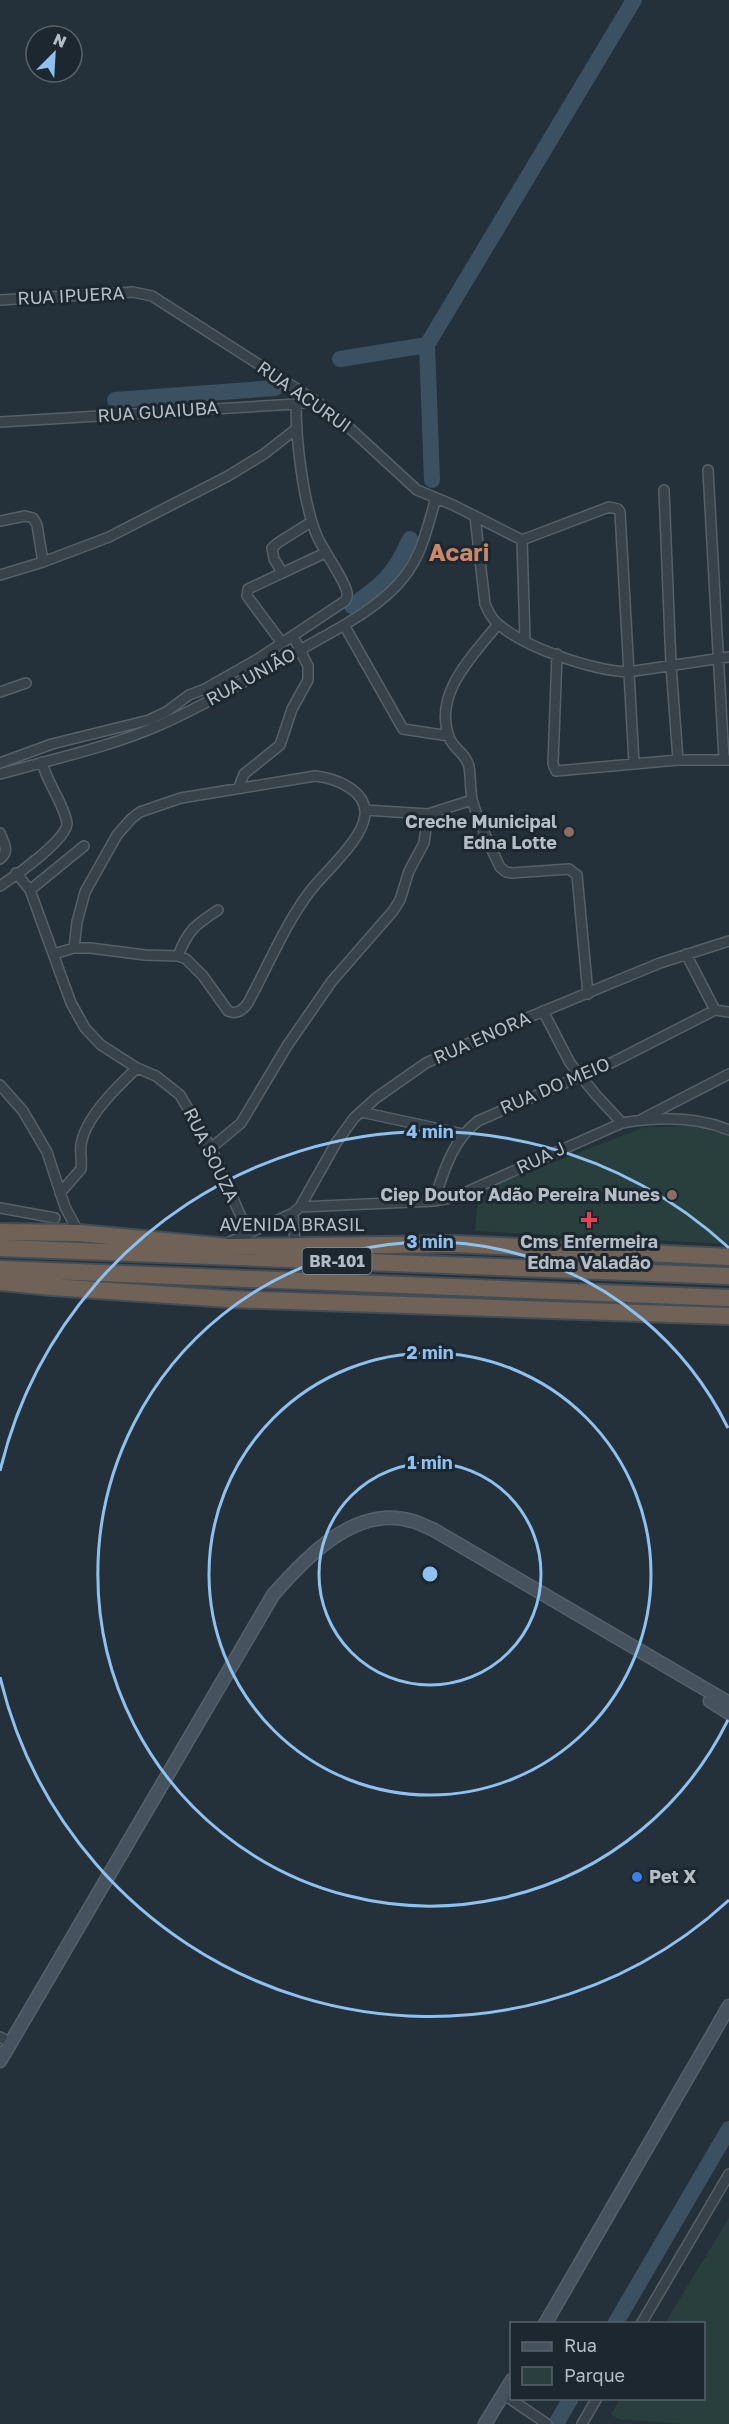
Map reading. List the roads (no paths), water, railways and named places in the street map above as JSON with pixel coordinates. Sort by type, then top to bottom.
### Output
[{"type":"highway","name":"AVENIDA BRASIL","points":[[0,1232],[51,1225],[79,1233],[219,1246],[455,1244],[729,1257]]},
{"type":"highway","name":"AVENIDA BRASIL","points":[[0,1248],[729,1276]]},
{"type":"highway","points":[[0,1269],[19,1276],[190,1295]]},
{"type":"highway","name":"BR-101","points":[[0,1269],[728,1310]]},
{"type":"highway","points":[[0,1282],[190,1295]]},
{"type":"highway","points":[[0,1293],[98,1297],[125,1292]]},
{"type":"highway","name":"BR-101","points":[[190,1295],[510,1309],[728,1310]]},
{"type":"street","name":"RUA IPUERA","points":[[0,300],[142,293]]},
{"type":"street","name":"RUA ACURUI","points":[[142,293],[316,400],[417,490],[522,540]]},
{"type":"street","name":"RUA GUAIUBA","points":[[0,422],[296,404],[316,400]]},
{"type":"street","points":[[0,763],[52,744],[149,720],[166,712],[189,695],[232,674],[282,643],[342,604],[347,598],[346,590],[311,522],[296,429],[296,404]]},
{"type":"street","points":[[0,575],[92,545],[211,486],[264,454],[296,429]]},
{"type":"street","points":[[557,654],[554,769],[559,772],[634,763],[726,760],[724,658],[708,470]]},
{"type":"street","points":[[664,490],[671,665],[678,760]]},
{"type":"street","name":"RUA UNIÃO","points":[[0,774],[81,752],[158,726],[344,625],[379,600],[410,570],[417,556],[436,498]]},
{"type":"street","points":[[525,640],[522,540],[609,507],[618,509],[622,517],[634,763]]},
{"type":"street","points":[[0,521],[25,516],[33,518],[37,525],[43,562]]},
{"type":"street","points":[[475,516],[485,604],[490,615],[498,624],[525,640],[599,669],[628,672],[724,658]]},
{"type":"street","points":[[282,572],[274,560],[272,549],[311,522]]},
{"type":"street","points":[[282,643],[249,599],[247,592],[250,586],[325,553]]},
{"type":"street","points":[[498,624],[468,663],[448,697],[445,716],[449,736],[469,765],[472,800],[496,859],[506,872],[562,868],[574,871],[578,879],[588,994]]},
{"type":"street","points":[[344,625],[404,729],[449,736]]},
{"type":"street","points":[[239,787],[244,774],[276,750],[284,738],[292,709],[308,680],[308,666],[293,636]]},
{"type":"street","points":[[0,692],[26,682]]},
{"type":"street","points":[[102,732],[107,743]]},
{"type":"street","points":[[78,738],[81,752]]},
{"type":"street","points":[[1,882],[57,842],[66,830],[66,819],[48,782],[42,762]]},
{"type":"street","points":[[54,954],[74,948],[178,956],[186,959],[203,976],[228,1011],[232,1013],[241,1011],[248,1003],[305,898],[358,833],[365,818],[365,810],[359,797],[337,781],[315,776],[239,787],[153,806],[130,819],[117,835],[85,892],[78,915],[74,948]]},
{"type":"street","points":[[365,810],[428,814],[472,800]]},
{"type":"street","points":[[211,1148],[241,1123],[288,1046],[332,981],[393,911],[400,900],[409,871],[424,843],[428,814]]},
{"type":"street","points":[[0,833],[7,850],[0,859]]},
{"type":"street","points":[[30,890],[84,846]]},
{"type":"street","name":"RUA SOUZA","points":[[16,873],[30,890],[71,1003],[94,1040],[137,1068],[156,1076],[180,1095],[211,1148],[248,1233]]},
{"type":"street","points":[[178,956],[186,936],[198,923],[218,910]]},
{"type":"street","name":"RUA ENORA","points":[[296,1210],[348,1125],[376,1098],[426,1064],[543,1011],[686,954],[729,941]]},
{"type":"street","points":[[686,954],[715,1010],[729,1012]]},
{"type":"street","name":"RUA DO MEIO","points":[[434,1201],[446,1166],[463,1134],[486,1116],[615,1061],[715,1010]]},
{"type":"street","points":[[543,1011],[579,1076],[622,1123]]},
{"type":"street","points":[[60,1193],[81,1168],[81,1146],[93,1119],[110,1094],[137,1068]]},
{"type":"street","name":"RUA J","points":[[640,1120],[729,1074]]},
{"type":"street","points":[[0,1085],[32,1125],[47,1152],[65,1207],[79,1233]]},
{"type":"street","points":[[361,1112],[463,1134]]},
{"type":"street","name":"RUA J","points":[[296,1210],[434,1201],[465,1194],[585,1137],[622,1123],[678,1119],[729,1130]]},
{"type":"street","points":[[0,1208],[51,1225],[65,1207]]},
{"type":"street","points":[[219,1246],[296,1210],[295,1246]]},
{"type":"street","points":[[0,2061],[5,2040],[273,1595],[314,1551],[336,1535],[362,1524],[387,1518],[411,1520],[474,1552],[729,1703]]},
{"type":"street","points":[[692,1683],[699,1694],[729,1713]]},
{"type":"street","points":[[546,2322],[729,2006]]},
{"type":"street","points":[[642,2322],[729,2174]]},
{"type":"street","points":[[485,2424],[510,2383]]},
{"type":"street","points":[[503,2394],[510,2399]]},
{"type":"street","points":[[512,2400],[547,2424]]},
{"type":"street","points":[[582,2424],[596,2400]]},
{"type":"waterway","points":[[432,480],[427,345],[634,0]]},
{"type":"waterway","points":[[340,359],[427,345]]},
{"type":"waterway","points":[[115,400],[275,388]]},
{"type":"waterway","points":[[352,606],[387,578],[399,562],[410,539]]},
{"type":"waterway","points":[[616,2322],[729,2129]]},
{"type":"waterway","points":[[556,2424],[570,2400]]},
{"type":"place","name":"Creche Municipal Edna Lotte","points":[[569,832]]},
{"type":"place","name":"Ciep Doutor Adão Pereira Nunes","points":[[672,1195]]},
{"type":"place","name":"Cms Enfermeira Edma Valadão","points":[[589,1220]]},
{"type":"place","name":"Pet X","points":[[637,1877]]},
{"type":"district","name":"Acari","points":[[459,553]]}]
